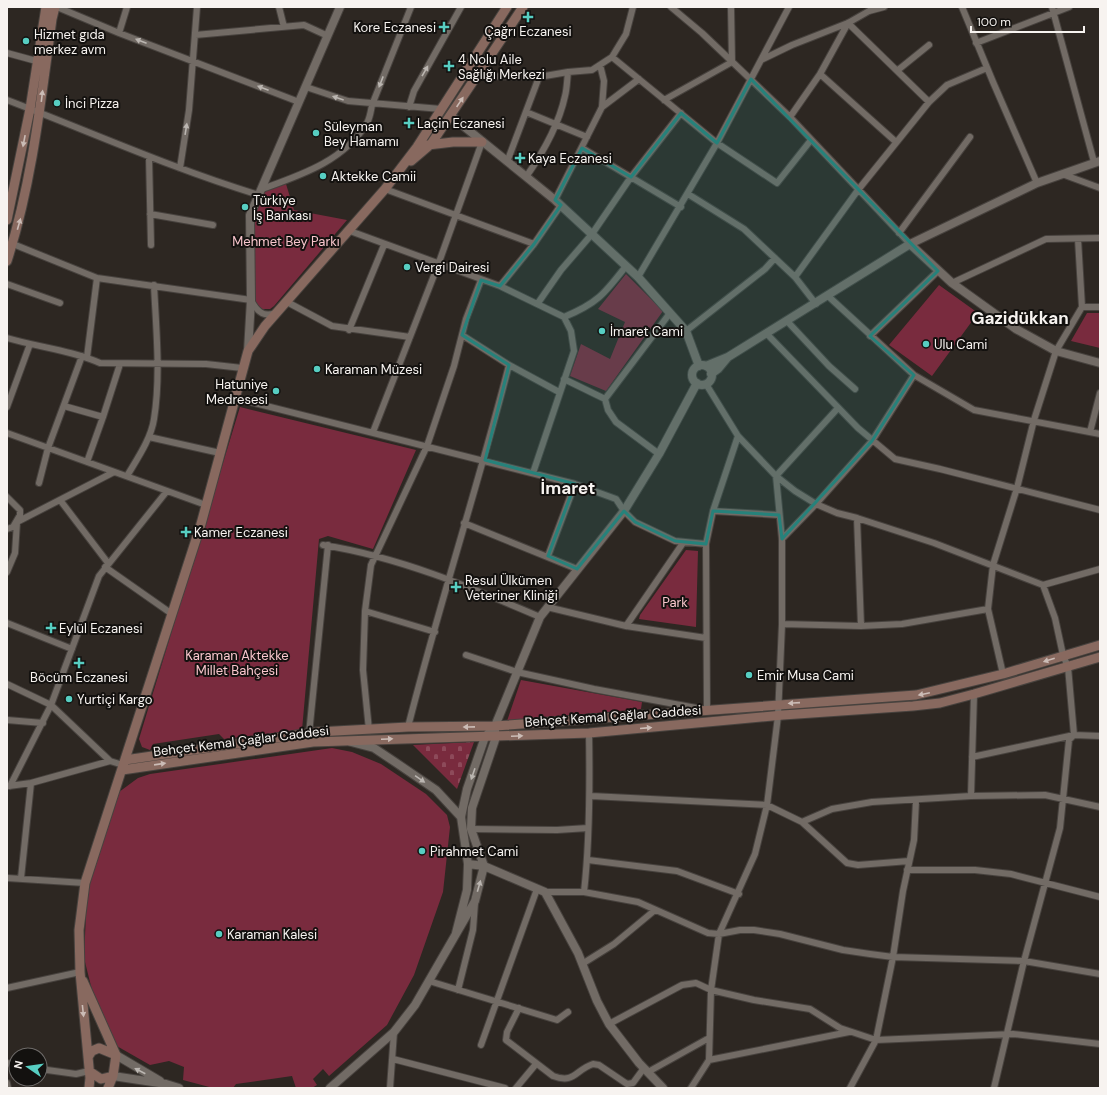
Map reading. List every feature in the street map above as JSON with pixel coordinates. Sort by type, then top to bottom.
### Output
[{"type":"main road","points":[[7,262],[20,220],[39,113],[41,62],[46,7]]},
{"type":"main road","points":[[7,220],[9,203],[30,109],[56,7]]},
{"type":"main road","points":[[89,1088],[88,1056],[80,972],[79,930],[85,883],[206,505],[242,368],[248,351],[278,312],[386,189],[417,146],[507,7]]},
{"type":"main road","points":[[398,172],[431,144],[523,7]]},
{"type":"main road","points":[[441,108],[451,116]]},
{"type":"main road","points":[[417,146],[453,142],[482,142]]},
{"type":"main road","name":"Behçet Kemal Çağlar Caddesi","points":[[123,765],[309,734],[408,727],[495,726],[916,695],[1003,674],[1100,645]]},
{"type":"main road","name":"Behçet Kemal Çağlar Caddesi","points":[[123,765],[313,742],[588,733],[778,716],[913,706],[940,703],[1100,657]]},
{"type":"main road","points":[[80,972],[116,1055],[113,1076],[108,1088]]},
{"type":"main road","points":[[88,1056],[92,1051],[99,1048],[116,1055]]},
{"type":"main road","points":[[89,1071],[101,1079],[113,1076]]},
{"type":"street","points":[[56,7],[119,33],[299,102]]},
{"type":"street","points":[[119,33],[127,7]]},
{"type":"street","points":[[180,168],[189,110],[194,62],[197,7]]},
{"type":"street","points":[[279,7],[284,27]]},
{"type":"street","points":[[248,351],[251,300],[250,220],[260,192],[340,7]]},
{"type":"street","points":[[7,100],[149,157],[260,192],[306,174],[349,147],[368,121],[372,105],[411,7]]},
{"type":"street","points":[[409,107],[414,91],[461,7]]},
{"type":"street","points":[[478,76],[539,77],[592,70],[612,57],[626,34],[633,7]]},
{"type":"street","points":[[671,7],[751,79],[790,117],[899,233],[952,283],[994,314],[1056,351],[1100,363]]},
{"type":"street","points":[[731,7],[732,62]]},
{"type":"street","points":[[638,277],[717,144],[789,7]]},
{"type":"street","points":[[761,60],[792,45],[848,23],[869,11],[884,7]]},
{"type":"street","points":[[962,7],[976,43],[1037,182]]},
{"type":"street","points":[[976,43],[1052,10],[1069,7]]},
{"type":"street","points":[[696,384],[693,379],[692,372],[703,366],[728,357],[766,332],[816,304],[910,244],[1037,182],[1097,162],[1052,10]]},
{"type":"street","points":[[848,23],[898,70],[929,102]]},
{"type":"street","points":[[790,117],[820,74],[848,23]]},
{"type":"street","points":[[195,35],[304,25],[328,36]]},
{"type":"street","points":[[898,70],[930,45]]},
{"type":"street","points":[[7,53],[41,62]]},
{"type":"street","points":[[612,57],[717,144],[777,183],[811,140]]},
{"type":"street","points":[[664,100],[732,62]]},
{"type":"street","points":[[500,286],[534,244],[558,203],[602,106],[604,81],[600,65]]},
{"type":"street","points":[[795,277],[858,190],[929,102],[947,85],[987,68]]},
{"type":"street","points":[[526,177],[542,156],[565,96],[568,72]]},
{"type":"street","points":[[820,74],[896,142]]},
{"type":"street","points":[[507,162],[539,77]]},
{"type":"street","points":[[602,106],[639,79]]},
{"type":"street","points":[[306,87],[348,101],[372,105],[441,108]]},
{"type":"street","points":[[526,112],[587,137]]},
{"type":"street","points":[[538,304],[561,270],[592,234],[631,177],[681,113]]},
{"type":"street","points":[[451,116],[558,203],[638,277],[686,331],[703,366],[711,374]]},
{"type":"street","points":[[899,233],[970,137]]},
{"type":"street","points":[[372,432],[438,265],[482,142]]},
{"type":"street","points":[[582,148],[681,206]]},
{"type":"street","points":[[149,157],[151,245]]},
{"type":"street","points":[[1062,174],[1100,188]]},
{"type":"street","points":[[386,189],[534,244]]},
{"type":"street","points":[[688,194],[744,229],[795,277],[816,304]]},
{"type":"street","points":[[150,214],[213,225]]},
{"type":"street","points":[[350,231],[438,265],[500,286],[564,317],[571,331],[574,351],[533,473]]},
{"type":"street","points":[[952,283],[1046,239],[1100,238]]},
{"type":"street","points":[[1003,674],[988,609],[993,566],[1017,488],[1034,420],[1056,351],[1082,307],[1078,239]]},
{"type":"street","points":[[13,244],[97,278],[251,300],[258,311],[267,314],[278,312]]},
{"type":"street","points":[[350,330],[384,245]]},
{"type":"street","points":[[686,331],[766,269],[775,258]]},
{"type":"street","points":[[564,317],[583,309],[602,296],[626,266]]},
{"type":"street","points":[[870,336],[938,271]]},
{"type":"street","points":[[39,483],[48,448],[84,357],[97,278]]},
{"type":"street","points":[[368,730],[363,670],[365,611],[371,565],[427,446],[481,280]]},
{"type":"street","points":[[7,284],[60,303]]},
{"type":"street","points":[[127,476],[149,437],[154,420],[157,365],[154,285]]},
{"type":"street","points":[[828,296],[914,375],[974,410],[1034,420],[1100,434]]},
{"type":"street","points":[[287,302],[332,326],[350,330],[410,337]]},
{"type":"street","points":[[1082,307],[1100,307]]},
{"type":"street","points":[[659,454],[616,422],[608,410],[606,399],[670,313]]},
{"type":"street","points":[[787,321],[829,366],[855,389]]},
{"type":"street","points":[[766,332],[838,408],[872,441],[895,459],[1017,488],[1100,510]]},
{"type":"street","points":[[462,335],[509,365],[559,392]]},
{"type":"street","points":[[7,338],[84,357],[100,363],[157,365],[206,364],[242,368]]},
{"type":"street","points":[[7,407],[30,344]]},
{"type":"street","points":[[696,384],[706,384],[710,380],[711,374],[718,369],[728,357]]},
{"type":"street","points":[[87,462],[120,364]]},
{"type":"street","points":[[408,727],[435,632],[448,579],[484,460],[509,365]]},
{"type":"street","points":[[782,539],[816,504],[872,441],[914,375]]},
{"type":"street","points":[[564,379],[606,399]]},
{"type":"street","points":[[456,933],[467,890],[468,864],[461,817],[467,789],[485,737],[495,726],[540,617],[547,606],[624,511],[659,454],[696,384]]},
{"type":"street","points":[[706,384],[738,436],[776,476],[795,491],[816,504],[837,513],[857,518],[934,544],[1043,585],[1100,569]]},
{"type":"street","points":[[1090,432],[1100,393]]},
{"type":"street","points":[[235,398],[575,484],[616,499],[624,511],[635,522],[683,543],[706,544]]},
{"type":"street","points":[[64,406],[103,417]]},
{"type":"street","points":[[691,1088],[709,1060],[711,990],[719,934],[755,854],[767,805],[778,716],[782,624],[782,539],[776,476],[838,408]]},
{"type":"street","points":[[7,433],[206,505]]},
{"type":"street","points":[[466,655],[517,672],[594,689],[707,710],[706,544],[713,511],[738,436]]},
{"type":"street","points":[[149,437],[220,453]]},
{"type":"street","points":[[17,522],[114,472]]},
{"type":"street","points":[[548,556],[575,484]]},
{"type":"street","points":[[9,786],[51,705],[94,589],[106,565],[168,491]]},
{"type":"street","points":[[7,497],[20,510],[20,515],[17,522],[13,527],[7,529]]},
{"type":"street","points":[[60,500],[106,565],[172,614]]},
{"type":"street","points":[[713,511],[779,515]]},
{"type":"street","points":[[857,518],[861,626]]},
{"type":"street","points":[[7,572],[15,553],[17,522]]},
{"type":"street","points":[[464,523],[577,569]]},
{"type":"street","points":[[626,626],[683,543]]},
{"type":"street","points":[[309,734],[326,545],[376,556],[421,569],[540,617]]},
{"type":"street","points":[[994,1088],[1024,961],[1060,828],[1069,740],[1074,735],[1068,666],[1063,656],[1055,618],[1043,585]]},
{"type":"street","points":[[547,606],[626,626],[706,638]]},
{"type":"street","points":[[782,624],[861,626],[902,624],[988,609]]},
{"type":"street","points":[[365,611],[435,632]]},
{"type":"street","points":[[7,623],[72,649]]},
{"type":"street","points":[[7,684],[51,705],[110,761],[123,765]]},
{"type":"street","points":[[971,796],[974,694]]},
{"type":"street","points":[[7,720],[43,723]]},
{"type":"street","points":[[458,990],[473,930],[475,899],[484,866],[471,829],[472,808],[496,737],[495,726]]},
{"type":"street","points":[[584,892],[588,860],[588,828],[591,796],[588,733]]},
{"type":"street","points":[[972,757],[1074,735],[1100,736]]},
{"type":"street","points":[[349,741],[374,748],[395,762],[436,790],[461,817]]},
{"type":"street","points":[[9,786],[31,783],[110,761]]},
{"type":"street","points":[[21,878],[31,783]]},
{"type":"street","points":[[802,822],[832,809],[872,802],[916,801],[971,796],[1045,795],[1100,807]]},
{"type":"street","points":[[591,796],[767,805],[802,822],[847,863],[858,865],[909,861]]},
{"type":"street","points":[[850,1088],[876,1040],[893,956],[907,870],[914,840],[916,801]]},
{"type":"street","points":[[471,829],[557,830],[588,828]]},
{"type":"street","points":[[588,860],[677,871],[738,894]]},
{"type":"street","points":[[468,864],[484,866],[541,890],[584,892],[638,902],[698,930],[719,934],[740,930],[754,930],[780,934],[843,950],[893,956],[1024,961],[1100,974]]},
{"type":"street","points":[[907,870],[975,870],[1011,874],[1100,897]]},
{"type":"street","points":[[7,878],[85,883]]},
{"type":"street","points":[[541,890],[582,964],[609,1024],[646,1070],[663,1088]]},
{"type":"street","points":[[481,1045],[496,1002],[541,890]]},
{"type":"street","points":[[330,1088],[394,1032],[415,1005],[475,899]]},
{"type":"street","points":[[582,964],[614,944],[655,910]]},
{"type":"street","points":[[7,988],[80,972]]},
{"type":"street","points":[[429,981],[557,1020],[568,1012]]},
{"type":"street","points":[[609,1024],[682,985],[696,984],[711,990],[754,1000],[810,1009],[840,1028],[876,1040],[1007,1034],[1100,1044]]},
{"type":"street","points":[[519,1008],[507,1032],[506,1040],[553,1076],[566,1079],[571,1078],[588,1066],[599,1065],[627,1084],[633,1083],[646,1070],[709,1038]]},
{"type":"street","points":[[390,1088],[394,1032]]},
{"type":"street","points":[[709,1060],[851,1032]]},
{"type":"street","points":[[116,1055],[166,1084]]},
{"type":"street","points":[[393,1059],[505,1088]]},
{"type":"street","points":[[516,1088],[536,1064]]},
{"type":"street","points":[[48,1069],[76,1074],[89,1071]]},
{"type":"street","points":[[113,1076],[166,1084],[180,1088]]},
{"type":"street","points":[[7,1083],[8,1088]]},
{"type":"highlighted area","points":[[751,79],[938,271],[870,336],[914,375],[872,441],[782,539],[779,515],[713,511],[706,544],[675,541],[635,522],[624,511],[577,569],[548,556],[575,484],[485,460],[509,365],[462,335],[481,280],[500,286],[534,244],[561,205],[555,200],[582,148],[631,177],[681,113],[717,143]]},
{"type":"green space","name":"Mehmet Bey Parkı","points":[[286,184],[294,210],[347,220],[274,306],[270,309],[262,309],[254,302],[253,215],[263,191]]},
{"type":"green space","points":[[626,274],[663,311],[606,391],[570,376],[581,344],[610,359],[625,322],[598,309]]},
{"type":"green space","points":[[939,285],[978,313],[932,376],[889,345]]},
{"type":"green space","points":[[1087,313],[1100,313],[1100,348],[1071,341]]},
{"type":"green space","name":"Karaman Aktekke Millet Bahçesi","points":[[240,407],[416,450],[373,549],[328,536],[319,539],[302,730],[224,739],[219,734],[153,744],[150,750],[142,747],[139,739]]},
{"type":"green space","name":"Park","points":[[686,550],[698,551],[696,627],[639,619],[640,615]]},
{"type":"green space","points":[[521,680],[642,702],[641,709],[507,721]]},
{"type":"green space","points":[[474,742],[457,789],[413,745]]},
{"type":"green space","name":"Karaman Kalesi","points":[[332,748],[352,752],[381,764],[426,794],[447,815],[450,827],[443,892],[414,975],[387,1025],[329,1076],[323,1069],[313,1079],[317,1085],[312,1088],[296,1088],[292,1076],[236,1084],[233,1088],[213,1088],[183,1080],[184,1067],[169,1061],[150,1065],[115,1045],[94,998],[84,958],[87,892],[94,865],[119,792],[138,778],[150,774]]},
{"type":"place","name":"Çağrı Eczanesi","points":[[528,17]]},
{"type":"place","name":"Kore Eczanesi","points":[[444,27]]},
{"type":"place","name":"Hizmet gıda merkez avm","points":[[26,41]]},
{"type":"place","name":"4 Nolu Aile Sağlığı Merkezi","points":[[449,66]]},
{"type":"place","name":"İnci Pizza","points":[[57,103]]},
{"type":"place","name":"Laçin Eczanesi","points":[[409,123]]},
{"type":"place","name":"Süleyman Bey Hamamı","points":[[316,133]]},
{"type":"place","name":"Kaya Eczanesi","points":[[520,158]]},
{"type":"place","name":"Aktekke Camii","points":[[323,176]]},
{"type":"place","name":"Türkiye İş Bankası","points":[[245,207]]},
{"type":"place","name":"Vergi Dairesi","points":[[407,267]]},
{"type":"place","name":"İmaret Cami","points":[[602,331]]},
{"type":"place","name":"Ulu Cami","points":[[926,344]]},
{"type":"place","name":"Karaman Müzesi","points":[[317,369]]},
{"type":"place","name":"Hatuniye Medresesi","points":[[276,391]]},
{"type":"place","name":"Kamer Eczanesi","points":[[186,532]]},
{"type":"place","name":"Resul Ülkümen Veteriner Kliniği","points":[[456,587]]},
{"type":"place","name":"Eylül Eczanesi","points":[[51,628]]},
{"type":"place","name":"Böcüm Eczanesi","points":[[79,663]]},
{"type":"place","name":"Emir Musa Cami","points":[[749,675]]},
{"type":"place","name":"Yurtiçi Kargo","points":[[69,699]]},
{"type":"place","name":"Pirahmet Cami","points":[[422,851]]},
{"type":"place","name":"Karaman Kalesi","points":[[219,934]]},
{"type":"district","name":"Gazidükkan","points":[[1020,318]]},
{"type":"district","name":"İmaret","points":[[568,488]]}]
